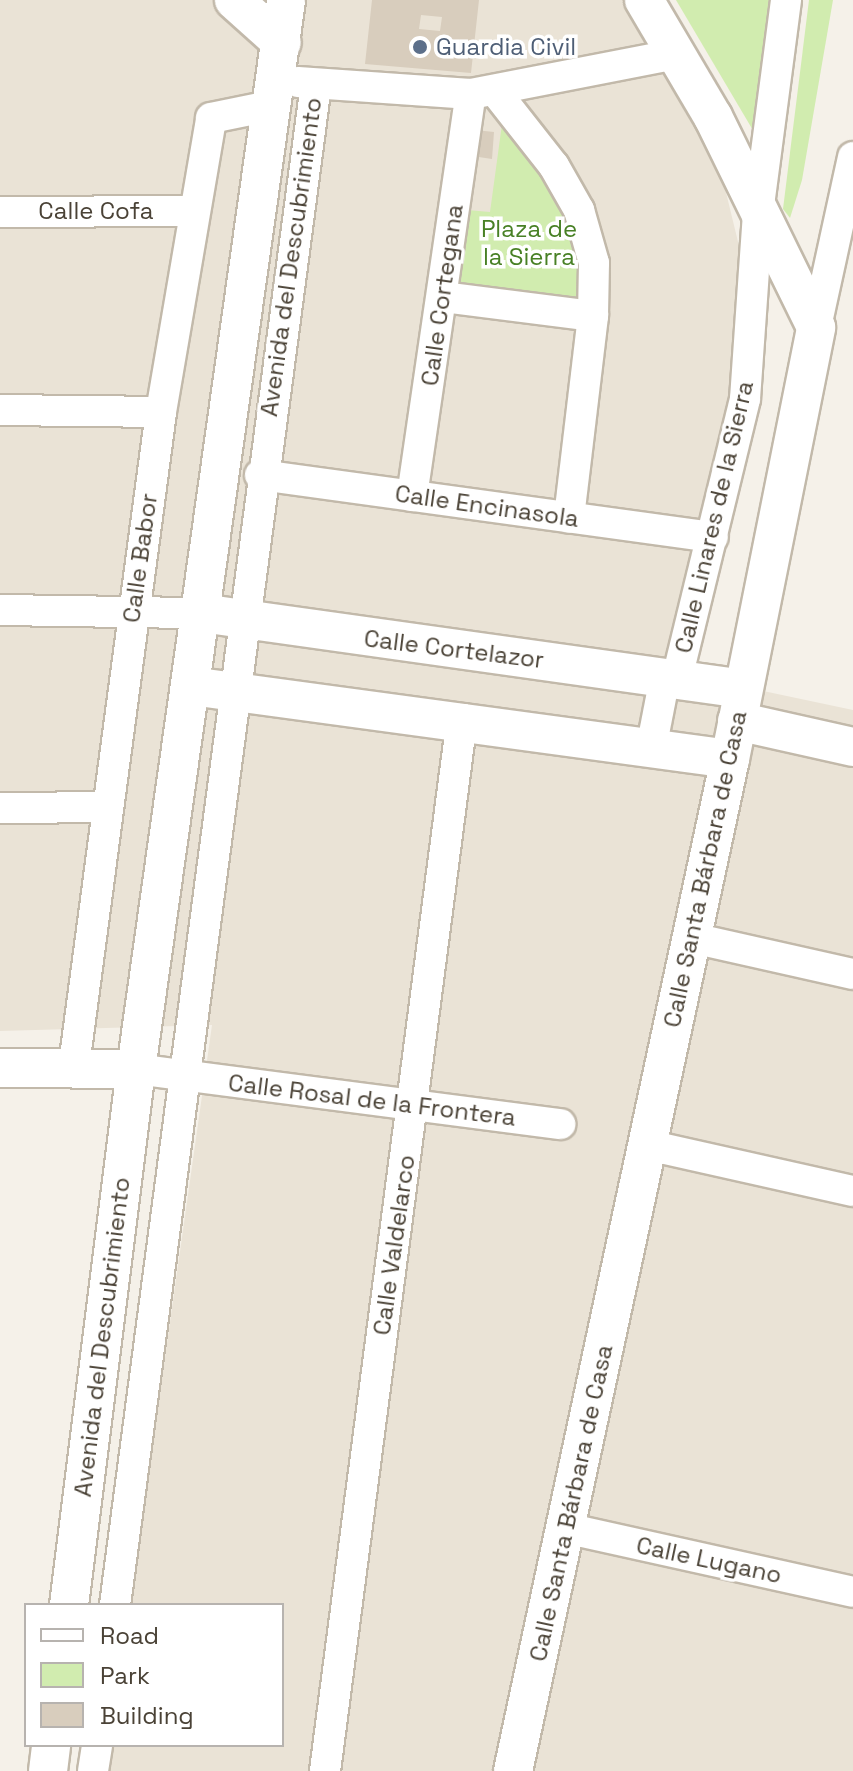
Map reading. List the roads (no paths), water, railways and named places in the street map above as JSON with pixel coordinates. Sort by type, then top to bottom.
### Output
[{"type":"street","points":[[234,0],[282,43]]},
{"type":"street","points":[[276,93],[286,0]]},
{"type":"street","points":[[644,0],[676,54],[816,327]]},
{"type":"street","name":"Calle Linares de la Sierra","points":[[671,677],[713,537],[745,399],[758,213],[786,0]]},
{"type":"street","points":[[316,84],[483,93],[676,54]]},
{"type":"street","name":"Avenida del Descubrimiento","points":[[69,1603],[136,1069],[276,93],[316,84],[260,475],[115,1603]]},
{"type":"street","name":"Calle Babor","points":[[74,1065],[161,412],[192,211],[211,118],[276,93]]},
{"type":"street","points":[[483,93],[554,166],[579,210],[594,263],[593,316],[569,518]]},
{"type":"street","name":"Calle Cortegana","points":[[412,496],[443,297],[483,93]]},
{"type":"street","points":[[816,327],[853,157]]},
{"type":"street","name":"Calle Cofa","points":[[0,212],[192,211]]},
{"type":"street","points":[[443,297],[593,316]]},
{"type":"street","name":"Calle Santa Bárbara de Casa","points":[[513,1771],[730,759],[816,327]]},
{"type":"street","points":[[0,410],[161,412]]},
{"type":"street","name":"Calle Encinasola","points":[[260,475],[713,537]]},
{"type":"street","points":[[0,610],[133,609],[201,613],[243,621]]},
{"type":"street","name":"Calle Cortelazor","points":[[243,621],[671,677],[853,747]]},
{"type":"street","points":[[652,744],[671,677]]},
{"type":"street","points":[[191,686],[652,744],[730,759]]},
{"type":"street","name":"Calle Valdelarco","points":[[325,1771],[462,719]]},
{"type":"street","points":[[0,808],[108,807]]},
{"type":"street","points":[[692,938],[853,974]]},
{"type":"street","points":[[0,1068],[74,1065],[185,1075]]},
{"type":"street","name":"Calle Rosal de la Frontera","points":[[185,1075],[560,1124]]},
{"type":"street","points":[[647,1145],[853,1191]]},
{"type":"street","name":"Calle Lugano","points":[[565,1528],[853,1592]]},
{"type":"street","points":[[48,1771],[51,1747]]},
{"type":"street","points":[[93,1771],[97,1747]]},
{"type":"place","name":"Guardia Civil","points":[[420,47]]},
{"type":"park label","name":"Plaza de la Sierra","points":[[529,243]]}]
